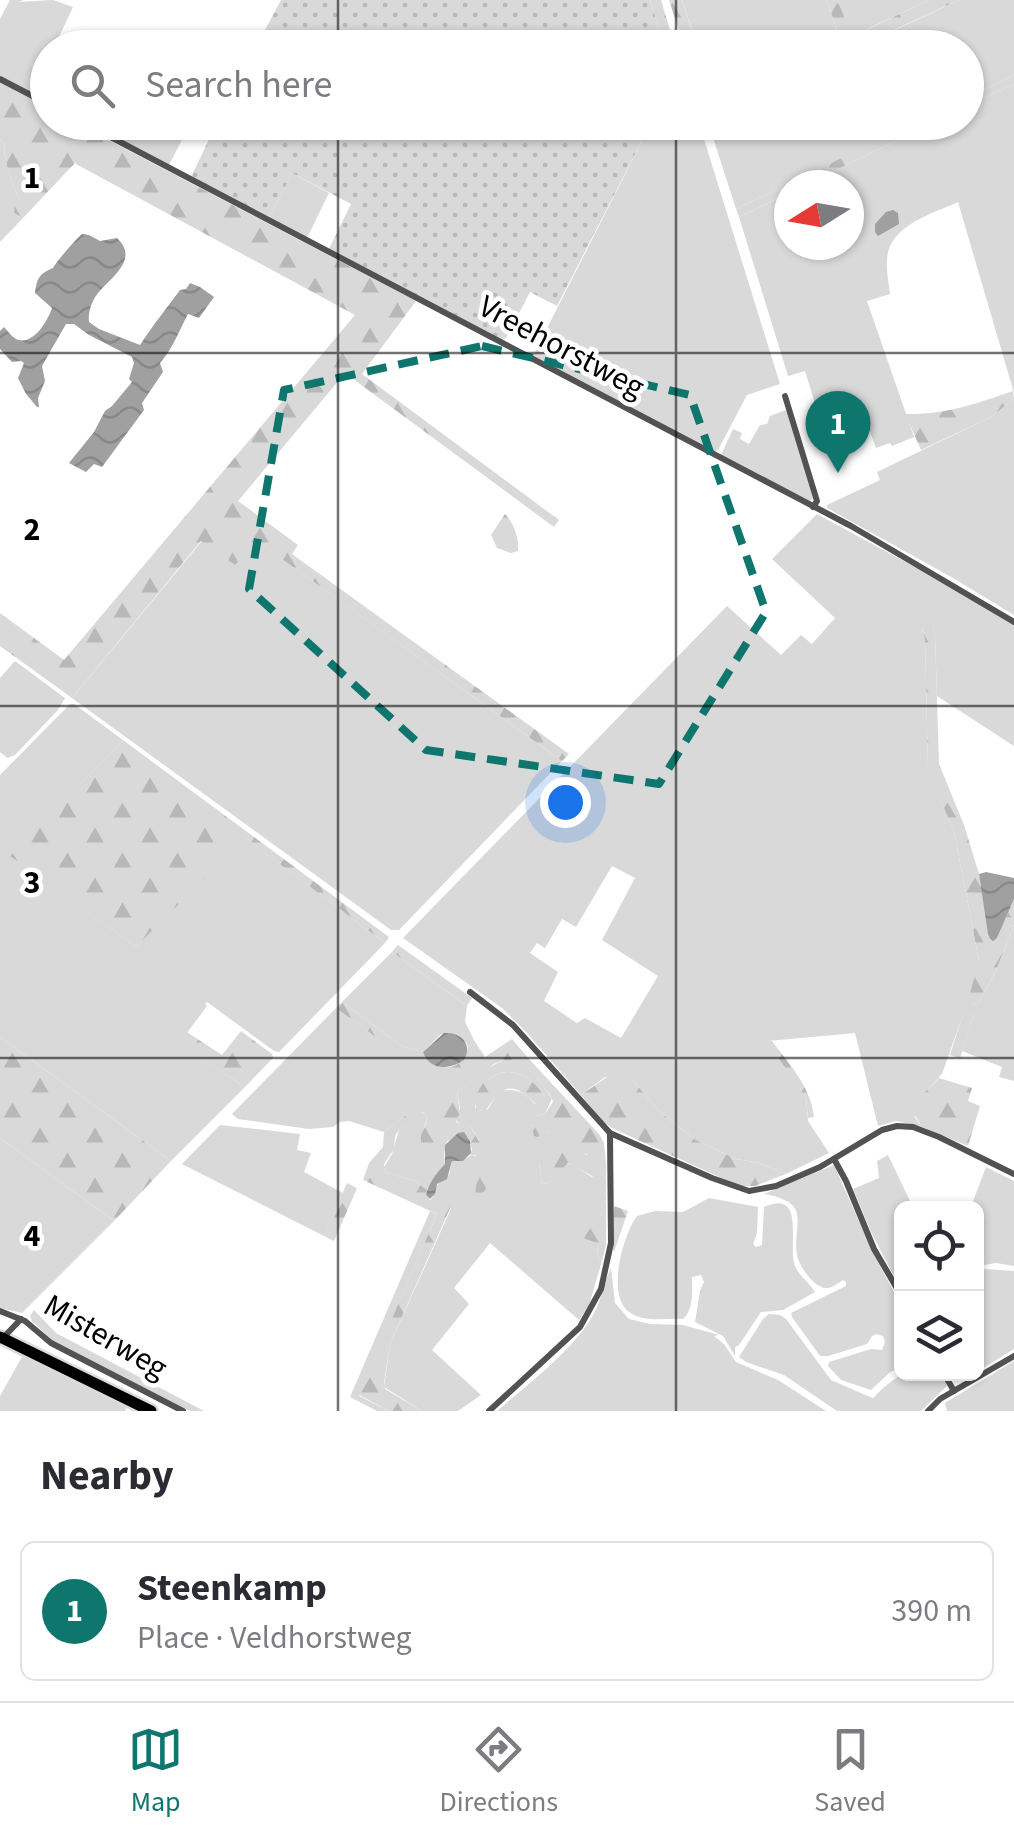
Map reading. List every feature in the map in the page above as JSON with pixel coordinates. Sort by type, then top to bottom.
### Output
[{"type":"main road","name":"Misterweg","points":[[2,1336],[151,1411]]},
{"type":"street","points":[[0,79],[30,95]]},
{"type":"street","name":"Vreehorstweg","points":[[116,140],[851,526],[1014,622]]},
{"type":"street","points":[[785,396],[818,501],[813,507]]},
{"type":"street","points":[[470,992],[513,1025],[610,1133],[712,1178],[749,1190],[776,1186],[882,1130],[897,1126],[912,1127],[939,1138],[1014,1174]]},
{"type":"street","points":[[489,1411],[580,1326],[601,1289],[611,1243],[610,1133]]},
{"type":"street","points":[[834,1158],[874,1249],[898,1291]]},
{"type":"street","name":"Misterweg","points":[[0,1311],[21,1319],[50,1343],[183,1411]]},
{"type":"street","points":[[2,1336],[21,1319]]},
{"type":"street","points":[[928,1411],[940,1399],[1014,1356]]},
{"type":"street","points":[[948,1381],[954,1391]]},
{"type":"highlighted area","points":[[482,346],[690,395],[766,612],[659,784],[426,750],[249,589],[284,390]]},
{"type":"green space","points":[[10,0],[53,0],[73,7],[62,30],[30,30],[30,93],[0,77],[0,19]]},
{"type":"green space","points":[[281,0],[650,0],[660,30],[265,30]]},
{"type":"green space","points":[[650,0],[661,0],[670,30],[660,30]]},
{"type":"green space","points":[[669,0],[682,0],[692,30],[679,30]]},
{"type":"green space","points":[[682,0],[827,0],[837,30],[692,30]]},
{"type":"green space","points":[[827,0],[838,0],[849,30],[837,30]]},
{"type":"green space","points":[[838,0],[929,0],[865,30],[848,30]]},
{"type":"green space","points":[[929,0],[959,0],[894,30],[866,30]]},
{"type":"green space","points":[[959,0],[1014,0],[1014,75],[984,90],[984,30],[895,30]]},
{"type":"green space","points":[[1014,75],[1014,84],[984,98],[984,90]]},
{"type":"green space","points":[[0,82],[30,98],[30,140],[108,140],[416,301],[362,374],[559,520],[554,527],[345,373],[238,501],[298,545],[292,554],[569,754],[562,761],[257,541],[235,565],[201,541],[72,698],[0,646],[0,613],[64,660],[355,315],[76,162],[23,218],[14,213],[20,199],[0,139]]},
{"type":"green space","points":[[1014,84],[1014,393],[958,202],[913,223],[894,239],[887,261],[890,294],[867,301],[914,437],[876,448],[866,420],[824,433],[805,371],[788,376],[739,217],[774,200],[774,260],[864,260],[864,170],[836,170],[898,140],[984,140],[984,98]]},
{"type":"green space","points":[[0,139],[20,199],[14,213],[23,218],[0,242]]},
{"type":"green space","points":[[121,140],[182,140],[169,165]]},
{"type":"green space","points":[[209,140],[642,140],[557,306],[530,292],[502,340],[329,249],[351,204],[292,173],[269,218],[191,177]]},
{"type":"green space","points":[[642,140],[704,140],[780,384],[747,395],[714,452],[533,356]]},
{"type":"green space","points":[[714,140],[880,140],[818,170],[774,170],[774,191],[736,209]]},
{"type":"green space","points":[[879,140],[898,140],[836,170],[817,170]]},
{"type":"green space","points":[[292,173],[329,193],[307,238],[269,218]]},
{"type":"green space","points":[[774,191],[774,200],[739,217],[736,209]]},
{"type":"green space","points":[[1013,391],[1014,399],[991,417],[921,450],[905,414],[947,411]]},
{"type":"green space","points":[[1014,399],[1014,615],[827,508],[880,480],[877,472],[991,417]]},
{"type":"green space","points":[[786,410],[813,499],[810,501],[721,455],[733,429],[742,433],[740,439],[749,444],[760,425]]},
{"type":"green space","points":[[505,514],[518,541],[518,551],[511,553],[497,548],[491,535]]},
{"type":"green space","points":[[817,514],[1014,624],[1014,746],[937,696],[933,626],[922,629],[928,771],[954,831],[979,961],[973,1005],[977,1005],[995,973],[1014,925],[1014,1081],[999,1077],[1002,1067],[962,1051],[974,1016],[964,1012],[942,1074],[917,1101],[915,1117],[922,1127],[896,1121],[878,1126],[855,1033],[768,1041],[806,1098],[808,1121],[829,1153],[786,1174],[736,1159],[694,1139],[660,1112],[631,1078],[605,1077],[581,1095],[502,1008],[403,938],[727,606],[781,655],[801,635],[812,644],[835,618],[772,559]],"holes":[[[612,866],[635,878],[602,940],[658,976],[621,1038],[585,1018],[577,1023],[544,1001],[558,972],[530,953],[537,943],[545,948],[562,919],[576,927]]]},
{"type":"green space","points":[[256,540],[562,761],[399,930],[391,930],[72,698],[202,541]]},
{"type":"green space","points":[[927,620],[935,635],[939,764],[979,874],[990,940],[997,938],[1014,899],[1014,925],[977,1005],[967,1004],[979,961],[954,831],[928,772],[922,628]]},
{"type":"green space","points":[[15,661],[65,698],[15,755],[7,758],[0,752],[0,678]]},
{"type":"green space","points":[[70,704],[123,740],[11,856],[136,947],[244,837],[385,943],[279,1052],[207,1002],[187,1033],[132,1012],[245,1087],[171,1161],[0,1037],[0,775]]},
{"type":"green space","points":[[123,740],[389,937],[385,943],[245,838],[136,947],[10,856]]},
{"type":"green space","points":[[398,945],[472,998],[467,1006],[392,952]]},
{"type":"green space","points":[[392,952],[467,1006],[465,1022],[475,1042],[468,1047],[466,1042],[441,1034],[423,1052],[402,1046],[342,1002]]},
{"type":"green space","points":[[139,1001],[222,1055],[241,1031],[273,1058],[245,1087],[131,1012]]},
{"type":"green space","points":[[342,1002],[402,1046],[423,1052],[441,1067],[460,1062],[475,1042],[485,1057],[512,1039],[530,1060],[494,1064],[457,1092],[457,1123],[471,1127],[480,1143],[478,1155],[470,1156],[468,1137],[447,1141],[445,1164],[434,1178],[421,1144],[426,1119],[422,1112],[399,1130],[394,1149],[384,1164],[385,1172],[415,1181],[427,1190],[431,1201],[446,1194],[451,1206],[390,1344],[384,1383],[385,1389],[422,1411],[389,1411],[359,1395],[437,1214],[363,1180],[369,1163],[383,1147],[384,1132],[444,1087],[336,1008]]},
{"type":"green space","points":[[336,1008],[445,1087],[384,1132],[349,1121],[309,1129],[238,1119],[232,1114]]},
{"type":"green space","points":[[964,1011],[974,1016],[960,1058],[950,1055]]},
{"type":"green space","points":[[0,1037],[171,1161],[114,1221],[0,1138]]},
{"type":"green space","points":[[767,1041],[772,1041],[798,1076],[814,1117],[808,1118],[806,1098]]},
{"type":"green space","points":[[504,1060],[530,1060],[542,1073],[538,1080],[552,1098],[545,1114],[536,1116],[531,1126],[549,1132],[588,1156],[539,1162],[542,1184],[548,1183],[565,1164],[592,1177],[606,1163],[606,1212],[602,1212],[585,1239],[597,1243],[602,1261],[589,1305],[579,1320],[490,1243],[454,1288],[469,1304],[432,1350],[481,1395],[458,1411],[422,1411],[384,1387],[390,1344],[450,1211],[451,1206],[430,1201],[435,1187],[449,1175],[452,1161],[476,1156],[479,1140],[471,1127],[456,1120],[460,1108],[457,1092]],"holes":[[[506,1072],[529,1079],[546,1098],[535,1104],[519,1092],[499,1091],[488,1109],[475,1108],[478,1094],[488,1080]]]},
{"type":"green space","points":[[506,1072],[534,1083],[546,1098],[545,1104],[538,1106],[510,1088],[499,1094],[486,1110],[476,1111],[476,1097],[482,1085]]},
{"type":"green space","points":[[542,1073],[604,1143],[606,1163],[594,1177],[568,1163],[542,1184],[539,1162],[550,1150],[588,1155],[555,1142],[549,1132],[534,1136],[531,1124],[553,1102],[537,1077]]},
{"type":"green space","points":[[613,1073],[631,1078],[660,1112],[694,1139],[736,1159],[786,1174],[755,1186],[739,1186],[614,1129],[602,1121],[581,1095]]},
{"type":"green space","points":[[939,1078],[972,1088],[968,1101],[980,1106],[968,1146],[922,1127],[913,1112],[916,1101]]},
{"type":"green space","points":[[421,1112],[426,1115],[423,1143],[434,1178],[427,1190],[415,1181],[385,1172],[384,1167],[399,1130]]},
{"type":"green space","points":[[220,1125],[300,1134],[297,1150],[311,1153],[304,1172],[343,1193],[324,1236],[182,1164]]},
{"type":"green space","points":[[0,1138],[114,1221],[22,1313],[0,1308]]},
{"type":"green space","points":[[888,1155],[910,1201],[894,1201],[894,1276],[853,1189],[879,1178],[877,1161]]},
{"type":"green space","points":[[486,1162],[494,1172],[486,1189],[475,1196],[477,1177]]},
{"type":"green space","points":[[523,1162],[533,1164],[535,1177],[518,1186],[515,1177]]},
{"type":"green space","points":[[834,1165],[894,1292],[894,1370],[871,1390],[841,1380],[828,1366],[829,1362],[871,1349],[882,1350],[883,1336],[876,1334],[867,1344],[820,1356],[791,1313],[846,1286],[846,1282],[823,1288],[808,1276],[797,1255],[795,1209],[780,1198],[764,1194]]},
{"type":"green space","points":[[986,1167],[1014,1181],[1014,1266],[984,1265],[984,1201],[973,1201]]},
{"type":"green space","points":[[347,1183],[357,1188],[334,1241],[324,1236]]},
{"type":"green space","points":[[709,1198],[758,1207],[753,1244],[756,1247],[762,1245],[764,1207],[777,1203],[786,1206],[793,1222],[795,1266],[815,1292],[783,1310],[761,1312],[735,1347],[735,1356],[723,1336],[695,1322],[704,1282],[701,1275],[692,1277],[691,1305],[683,1319],[635,1315],[622,1304],[619,1292],[622,1250],[637,1216],[655,1211],[683,1212]]},
{"type":"green space","points":[[614,1206],[628,1211],[614,1252],[613,1250]]},
{"type":"green space","points":[[430,1211],[437,1214],[359,1396],[389,1411],[377,1411],[350,1397]]},
{"type":"green space","points":[[602,1212],[606,1212],[602,1261],[597,1243],[584,1237]]},
{"type":"green space","points":[[611,1268],[615,1303],[629,1319],[683,1325],[719,1335],[714,1336],[736,1362],[778,1380],[826,1411],[497,1411],[550,1365],[586,1326]]},
{"type":"green space","points":[[984,1269],[1014,1271],[1014,1349],[984,1368]]},
{"type":"green space","points":[[34,1310],[56,1333],[204,1411],[190,1411],[54,1342],[32,1321]]},
{"type":"green space","points":[[769,1314],[786,1319],[831,1380],[870,1397],[894,1380],[944,1381],[947,1386],[921,1411],[837,1411],[784,1375],[739,1357]]},
{"type":"green space","points":[[23,1355],[127,1407],[125,1411],[0,1411],[0,1396]]},
{"type":"green space","points":[[1014,1361],[1014,1411],[947,1411],[945,1403]]},
{"type":"water","points":[[893,210],[898,213],[899,224],[878,236],[875,224]]},
{"type":"water","points":[[82,234],[100,241],[117,238],[124,247],[124,263],[91,305],[89,322],[99,329],[140,345],[180,290],[190,283],[214,297],[199,318],[188,314],[160,363],[163,372],[142,403],[144,410],[102,467],[94,464],[86,472],[69,463],[105,411],[132,382],[132,357],[74,324],[66,324],[42,366],[45,381],[37,407],[18,378],[24,363],[12,362],[0,349],[0,331],[4,327],[14,338],[22,340],[34,336],[43,325],[52,308],[35,293],[38,280]]},
{"type":"water","points":[[979,874],[1014,878],[1014,899],[993,941],[988,934]]},
{"type":"water","points":[[444,1033],[460,1037],[466,1044],[466,1054],[464,1060],[452,1066],[435,1066],[423,1052]]},
{"type":"water","points":[[464,1132],[471,1153],[463,1161],[452,1161],[447,1179],[437,1184],[430,1199],[426,1195],[429,1187],[445,1164],[445,1145]]},
{"type":"place","name":"Steenkamp","points":[[838,473]]}]
